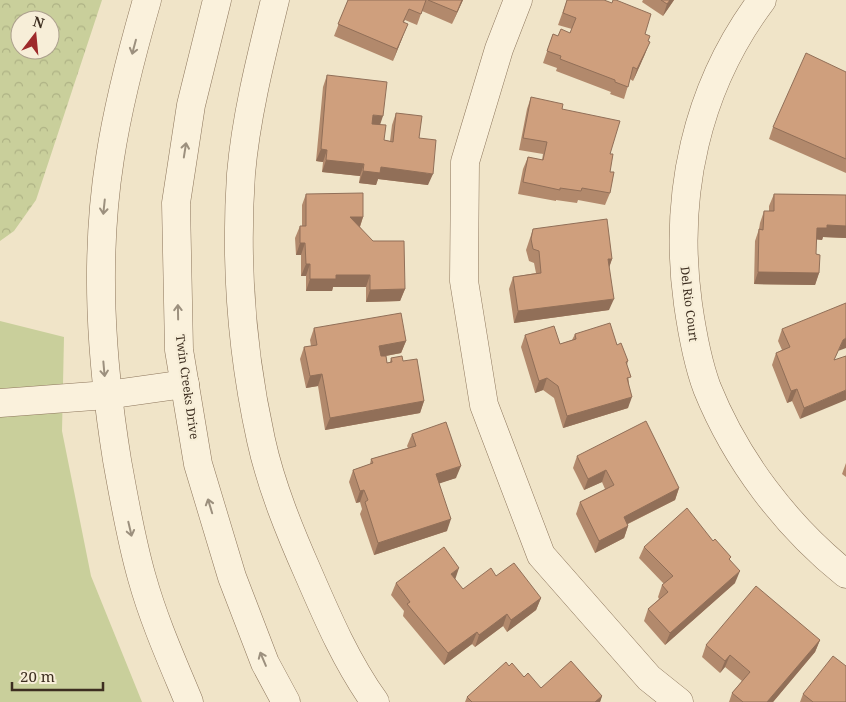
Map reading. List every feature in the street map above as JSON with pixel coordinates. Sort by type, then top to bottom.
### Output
[{"type":"street","points":[[147,0],[132,53],[110,158],[100,263],[101,315],[107,395],[124,500],[141,576],[156,621],[189,702]]},
{"type":"street","name":"Twin Creeks Drive","points":[[217,0],[191,106],[176,203],[179,350],[198,464],[232,577],[265,663],[286,702]]},
{"type":"street","points":[[275,0],[249,119],[242,173],[240,231],[242,316],[261,441],[290,532],[330,625],[359,680],[375,702]]},
{"type":"street","points":[[518,0],[499,48],[465,162],[464,281],[484,405],[540,555],[649,678],[679,702]]},
{"type":"street","name":"Del Rio Court","points":[[762,0],[739,35],[721,69],[705,105],[694,144],[686,178],[682,214],[684,274],[688,307],[695,349],[706,386],[737,450],[762,487],[830,561],[846,574]]},
{"type":"street","points":[[0,402],[107,395],[185,384]]},
{"type":"green space","points":[[0,0],[102,0],[36,200],[14,231],[0,241]]},
{"type":"green space","points":[[0,321],[64,337],[62,431],[91,576],[142,702],[0,702]]},
{"type":"building","points":[[348,0],[426,0],[421,14],[409,9],[403,22],[408,24],[397,49],[338,24]]},
{"type":"building","points":[[428,0],[462,0],[457,12]]},
{"type":"building","points":[[567,0],[604,0],[612,3],[613,0],[616,0],[651,14],[645,34],[650,36],[648,41],[650,42],[637,69],[633,67],[628,87],[615,82],[615,80],[560,59],[561,56],[547,51],[553,34],[558,36],[561,29],[570,33],[576,18],[563,13]]},
{"type":"building","points":[[661,0],[670,0],[667,4]]},
{"type":"building","points":[[806,53],[846,72],[846,159],[773,127]]},
{"type":"building","points":[[327,75],[387,82],[383,116],[373,115],[372,124],[386,125],[384,140],[393,142],[396,113],[422,116],[419,138],[436,140],[433,174],[381,167],[380,173],[363,171],[364,164],[326,160],[327,150],[321,149]]},
{"type":"building","points":[[531,97],[563,104],[562,109],[620,121],[610,154],[613,154],[610,172],[614,172],[610,193],[582,188],[581,191],[560,188],[560,190],[523,182],[528,157],[543,160],[547,142],[523,138]]},
{"type":"building","points":[[363,193],[363,217],[350,217],[373,241],[404,241],[405,289],[370,290],[370,275],[336,275],[336,279],[310,279],[310,264],[306,264],[305,243],[300,243],[300,226],[306,226],[306,194]]},
{"type":"building","points":[[774,194],[846,195],[846,226],[827,225],[827,228],[817,228],[816,254],[820,255],[819,273],[758,272],[759,229],[763,230],[764,211],[774,211]]},
{"type":"building","points":[[607,219],[612,259],[608,259],[614,299],[518,311],[513,277],[541,273],[539,251],[533,249],[531,239],[533,229]]},
{"type":"building","points":[[846,303],[846,338],[843,340],[834,360],[846,356],[846,390],[804,408],[797,389],[791,391],[776,353],[790,347],[782,329]]},
{"type":"building","points":[[401,313],[406,341],[379,346],[381,356],[386,356],[387,363],[392,362],[391,358],[402,356],[403,361],[417,359],[424,401],[330,418],[322,374],[310,376],[304,347],[317,345],[314,328]]},
{"type":"building","points":[[610,323],[617,345],[621,343],[628,361],[626,362],[631,377],[627,378],[632,397],[567,416],[558,386],[547,378],[539,381],[525,335],[554,326],[560,344],[576,339],[575,334]]},
{"type":"building","points":[[646,421],[679,488],[624,517],[628,526],[599,541],[580,502],[614,485],[606,470],[588,479],[577,456]]},
{"type":"building","points":[[446,422],[461,466],[436,474],[451,519],[378,543],[365,502],[368,500],[364,490],[360,491],[353,470],[373,463],[371,459],[416,446],[412,434]]},
{"type":"building","points":[[687,508],[713,541],[715,539],[731,557],[729,559],[740,571],[670,633],[648,609],[668,592],[662,585],[673,576],[644,547]]},
{"type":"building","points":[[444,547],[459,568],[451,574],[463,589],[491,568],[496,576],[514,563],[541,598],[511,620],[507,614],[479,635],[477,632],[448,653],[407,604],[410,602],[396,583]]},
{"type":"building","points":[[756,586],[820,640],[767,702],[743,702],[732,693],[750,672],[730,655],[725,661],[706,645]]},
{"type":"building","points":[[833,656],[846,666],[846,702],[813,702],[803,694]]},
{"type":"building","points":[[571,661],[602,696],[595,702],[472,702],[467,697],[506,662],[509,666],[512,663],[524,677],[528,673],[541,688]]}]
